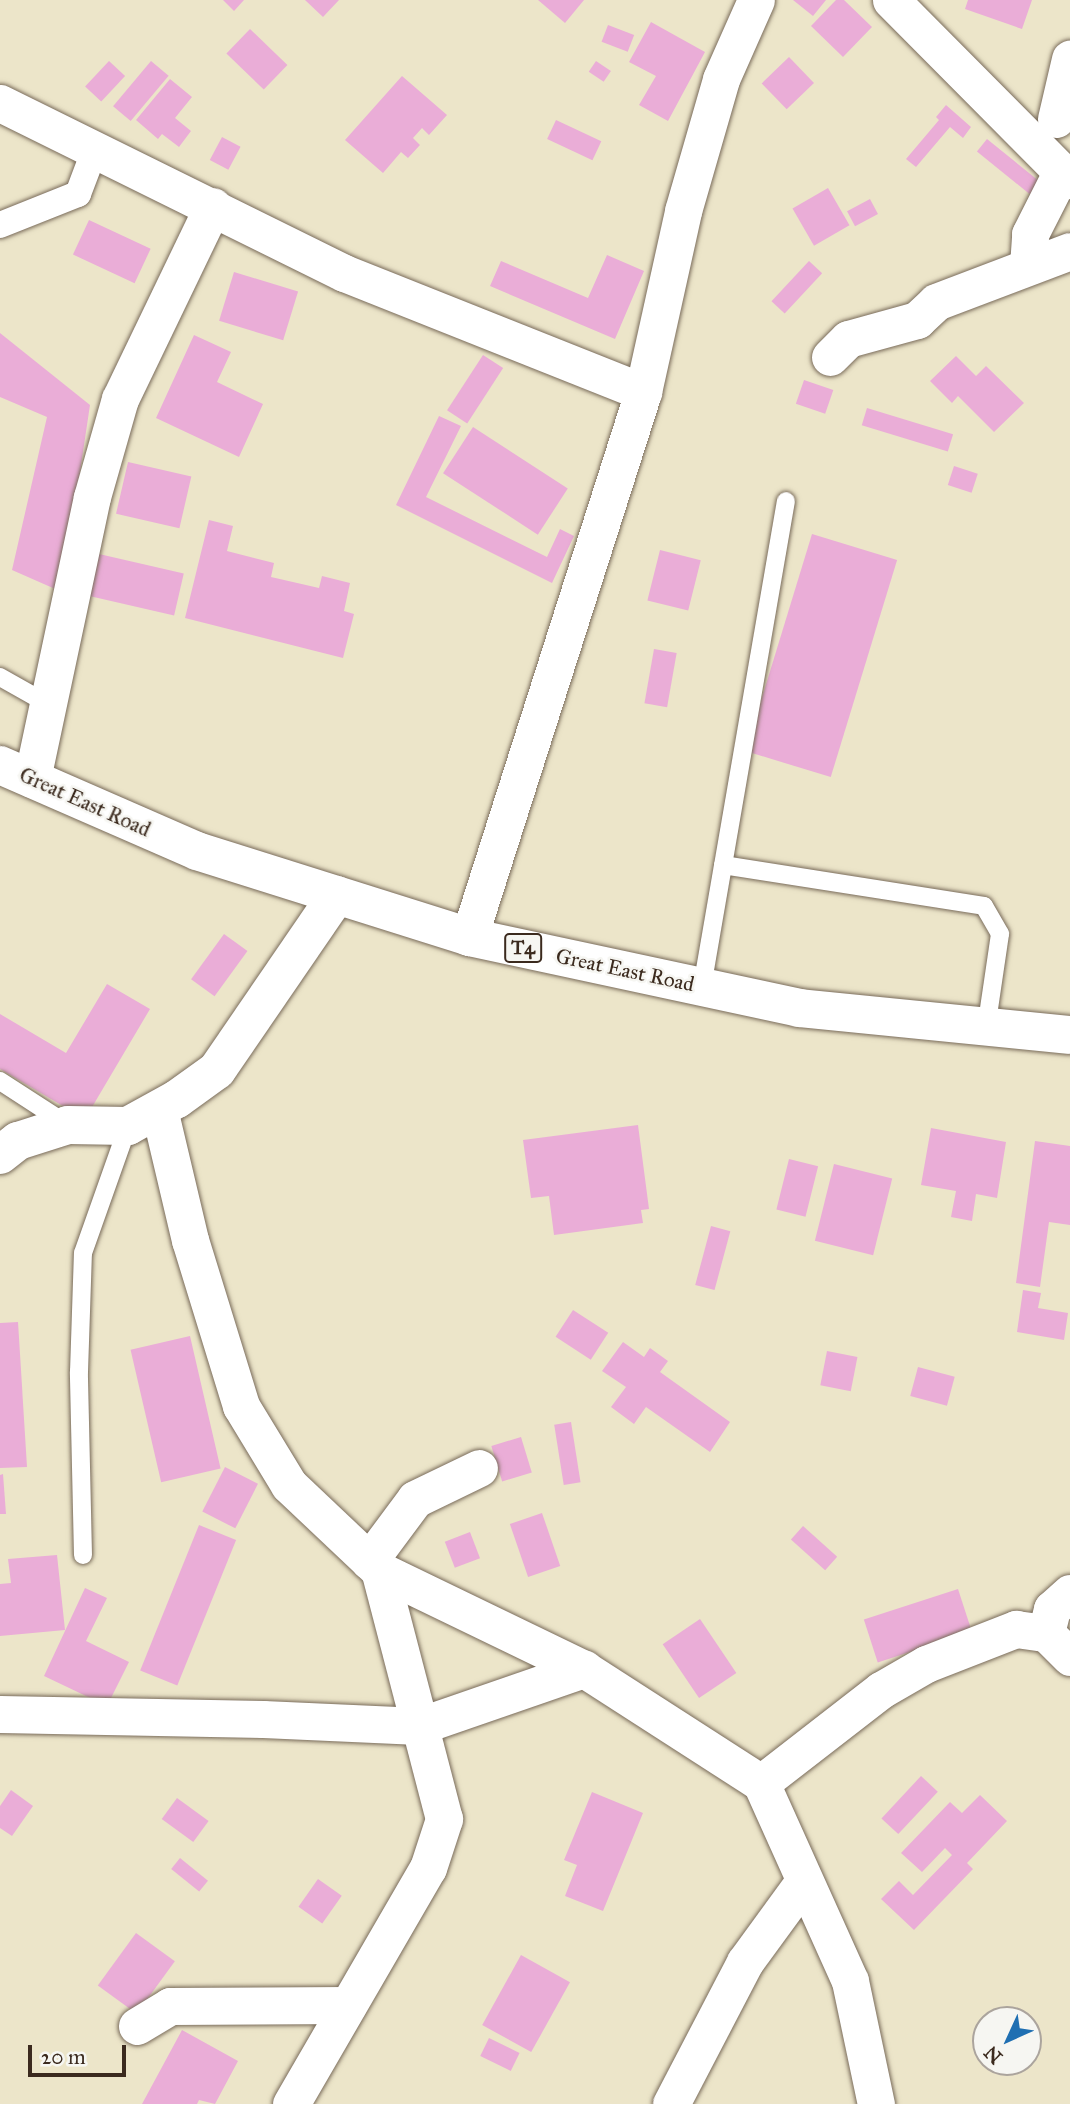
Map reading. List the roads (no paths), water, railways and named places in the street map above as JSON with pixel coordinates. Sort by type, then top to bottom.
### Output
[{"type":"main road","name":"Great East Road","points":[[16,772],[197,851],[469,937],[799,1008],[986,1029],[1070,1035]]},
{"type":"main road","points":[[0,1155],[18,1142],[68,1125],[144,1118],[217,1070],[337,895]]},
{"type":"street","points":[[469,937],[643,392],[683,211],[717,92],[756,0]]},
{"type":"street","points":[[891,0],[1052,122]]},
{"type":"street","points":[[1028,266],[1030,234],[1066,176],[1052,122],[1070,59]]},
{"type":"street","points":[[0,103],[344,273],[643,392]]},
{"type":"street","points":[[0,225],[78,194],[95,149]]},
{"type":"street","points":[[16,772],[48,704],[92,497],[120,399],[213,206]]},
{"type":"street","points":[[830,357],[848,340],[917,320],[936,302],[1070,251]]},
{"type":"street","points":[[144,1118],[190,1240],[241,1406],[289,1485],[374,1565],[584,1669],[761,1783],[850,1981],[876,2104]]},
{"type":"street","points":[[291,2104],[428,1868],[444,1819],[374,1565],[415,1499],[479,1468]]},
{"type":"street","points":[[1058,1645],[1052,1608],[1070,1593]]},
{"type":"street","points":[[761,1783],[881,1690],[926,1664],[1016,1629],[1058,1645]]},
{"type":"street","points":[[0,1714],[263,1719],[419,1726],[584,1669]]},
{"type":"street","points":[[671,2104],[744,1962],[804,1881]]},
{"type":"street","points":[[137,2026],[170,2006],[348,2005]]},
{"type":"lane","points":[[702,987],[786,501]]},
{"type":"lane","points":[[0,677],[48,704]]},
{"type":"lane","points":[[723,865],[984,906],[1000,934],[986,1029]]},
{"type":"lane","points":[[0,1081],[68,1125]]},
{"type":"lane","points":[[83,1555],[79,1372],[83,1253],[144,1118]]}]
